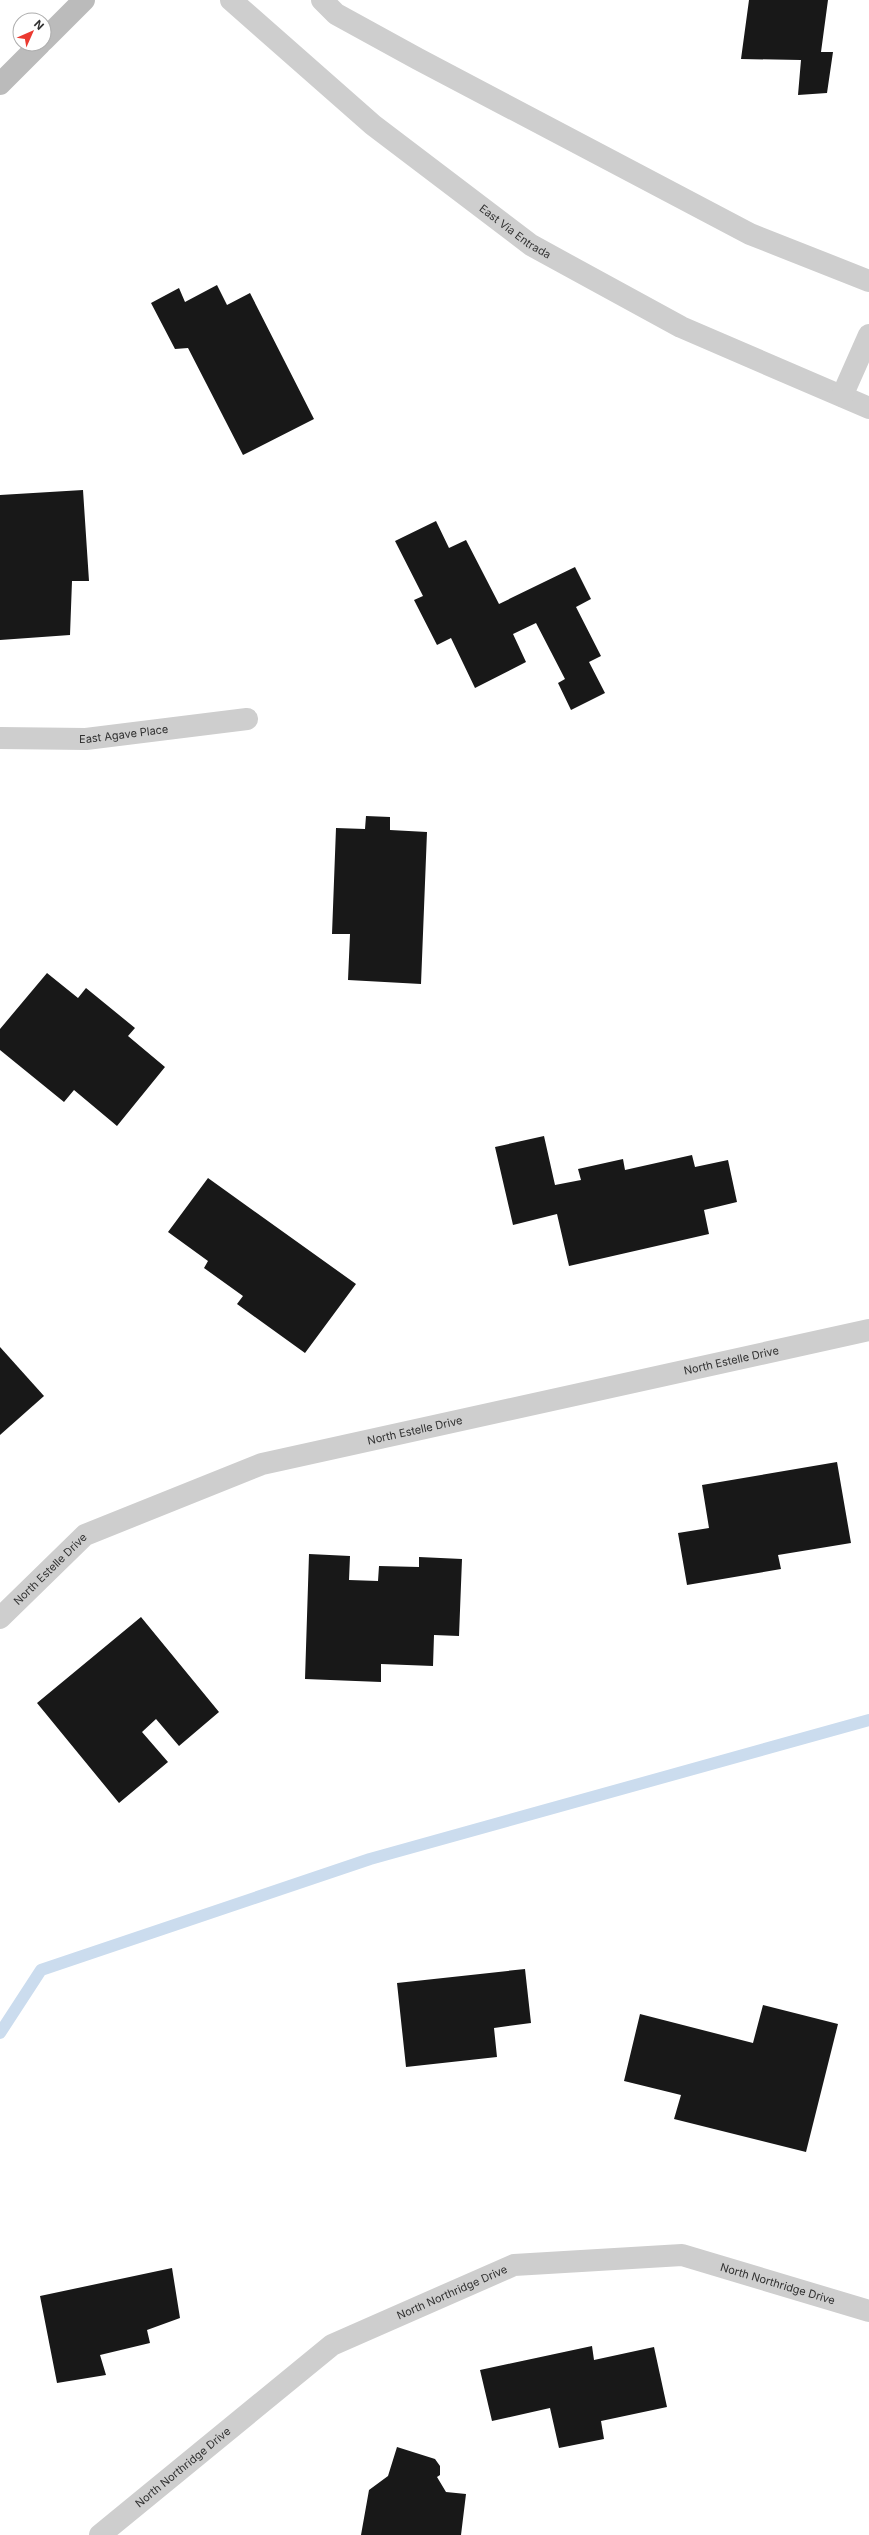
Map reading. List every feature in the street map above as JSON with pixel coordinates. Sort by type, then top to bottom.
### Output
[{"type":"main road","points":[[52,32],[84,0]]},
{"type":"main road","points":[[0,84],[32,52]]},
{"type":"street","name":"East Via Entrada","points":[[231,0],[373,125],[531,245],[681,327],[869,408]]},
{"type":"street","points":[[322,0],[336,14],[750,234],[869,281]]},
{"type":"street","points":[[842,396],[869,335]]},
{"type":"street","name":"East Agave Place","points":[[0,738],[86,739],[247,719]]},
{"type":"street","name":"North Estelle Drive","points":[[0,1618],[85,1535],[262,1464],[869,1330]]},
{"type":"street","name":"North Northridge Drive","points":[[100,2535],[332,2345],[514,2265],[682,2255],[869,2311]]},
{"type":"building","points":[[749,0],[828,0],[821,52],[833,52],[827,93],[798,95],[801,60],[741,59]]},
{"type":"building","points":[[217,285],[227,305],[250,293],[314,419],[243,455],[188,348],[175,349],[151,303],[179,288],[185,302]]},
{"type":"building","points":[[83,490],[89,581],[72,581],[70,635],[0,640],[0,495]]},
{"type":"building","points":[[436,521],[449,548],[466,540],[499,604],[575,567],[591,599],[576,607],[601,656],[589,662],[605,693],[571,710],[558,683],[565,679],[536,623],[513,634],[526,662],[475,688],[451,638],[437,645],[414,600],[423,596],[395,541]]},
{"type":"building","points":[[366,816],[390,817],[390,830],[427,832],[421,984],[348,980],[350,934],[332,934],[336,828],[365,829]]},
{"type":"building","points":[[47,973],[78,998],[86,988],[135,1028],[128,1036],[165,1067],[117,1126],[74,1090],[64,1102],[0,1050],[0,1029]]},
{"type":"building","points":[[544,1136],[555,1185],[581,1180],[578,1169],[623,1159],[625,1170],[692,1155],[695,1167],[728,1160],[737,1202],[704,1210],[709,1234],[569,1266],[557,1214],[513,1225],[495,1147]]},
{"type":"building","points":[[208,1178],[356,1284],[305,1353],[237,1304],[243,1296],[204,1268],[208,1261],[168,1232]]},
{"type":"building","points":[[0,1347],[44,1396],[0,1435]]},
{"type":"building","points":[[837,1462],[851,1543],[778,1555],[781,1569],[687,1585],[678,1533],[709,1528],[702,1485]]},
{"type":"building","points":[[309,1554],[350,1556],[349,1580],[378,1581],[379,1566],[419,1567],[419,1557],[462,1559],[459,1636],[434,1635],[433,1666],[381,1664],[381,1682],[305,1679]]},
{"type":"building","points":[[141,1617],[219,1712],[179,1746],[156,1719],[142,1732],[168,1762],[119,1803],[37,1703]]},
{"type":"building","points":[[525,1969],[531,2023],[494,2028],[497,2057],[406,2067],[397,1983]]},
{"type":"building","points":[[763,2005],[838,2024],[806,2152],[674,2119],[681,2095],[624,2081],[640,2014],[753,2043]]},
{"type":"building","points":[[172,2268],[180,2318],[147,2330],[150,2343],[100,2355],[106,2375],[57,2383],[40,2296]]},
{"type":"building","points":[[592,2346],[594,2360],[654,2347],[667,2407],[601,2421],[604,2439],[559,2448],[550,2408],[492,2421],[480,2370]]},
{"type":"building","points":[[397,2447],[435,2459],[440,2466],[440,2475],[437,2477],[446,2492],[466,2494],[461,2535],[361,2535],[369,2490],[388,2476]]},
{"type":"waterway","points":[[0,2033],[41,1970],[370,1859],[869,1720]]}]
